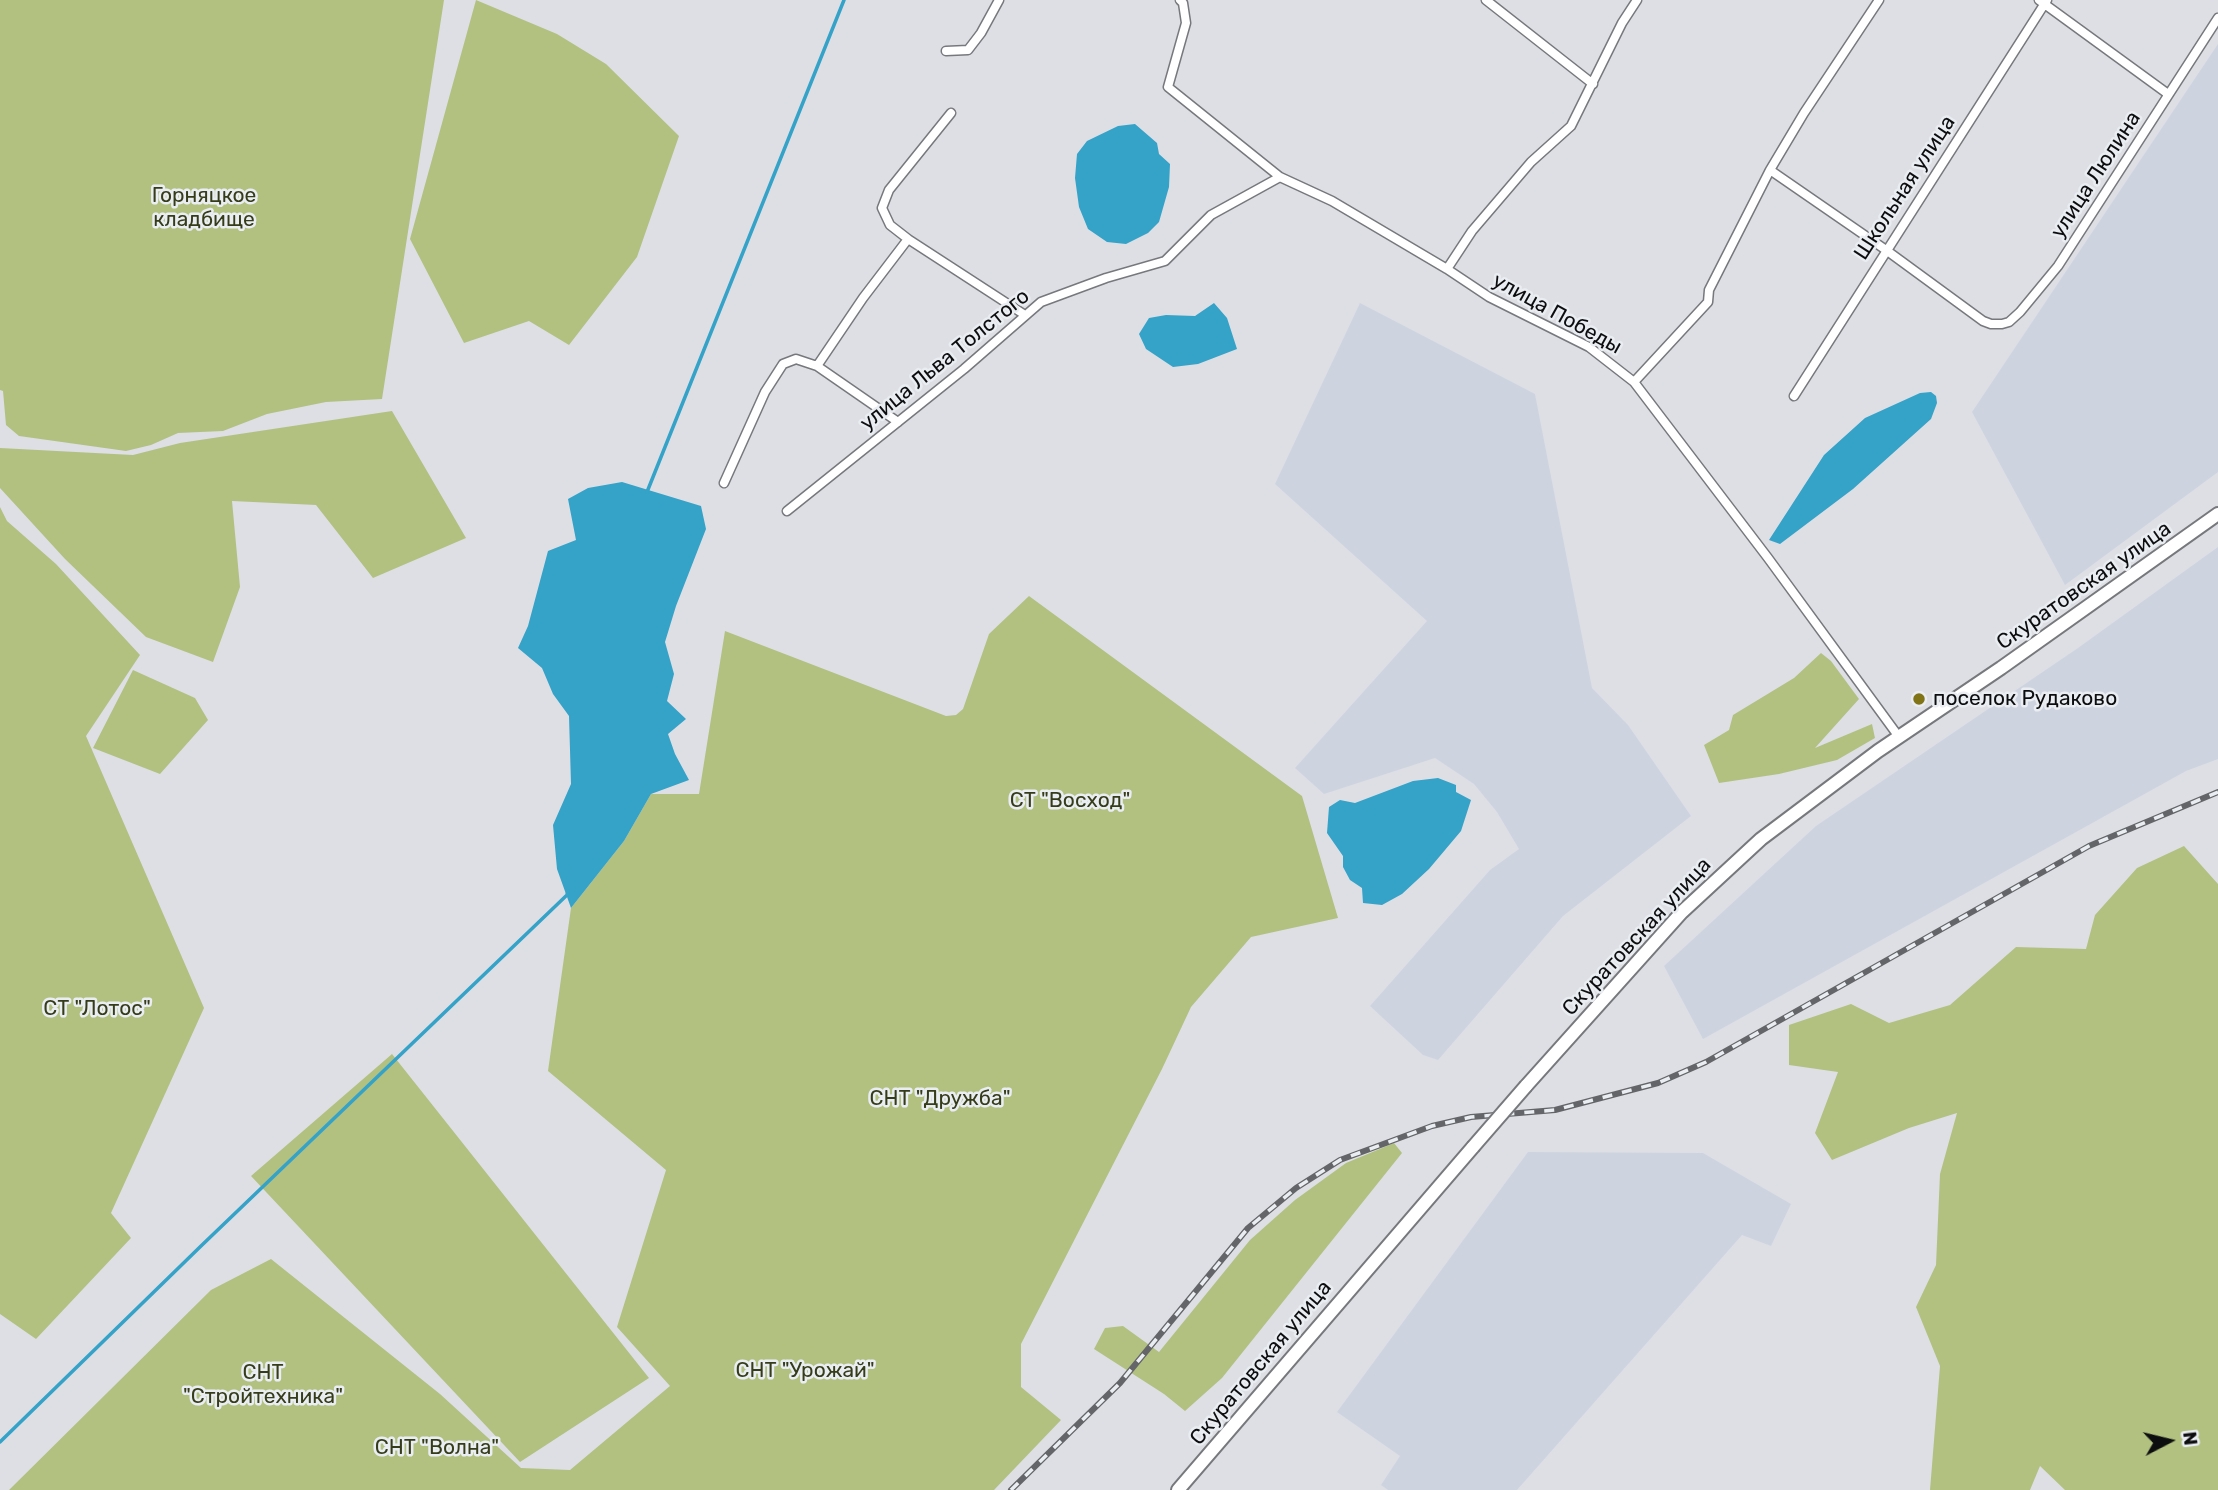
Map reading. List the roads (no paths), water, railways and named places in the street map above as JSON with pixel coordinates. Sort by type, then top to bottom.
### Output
[{"type":"street","points":[[946,51],[968,50],[999,0]]},
{"type":"street","name":"улица Победы","points":[[1180,0],[1183,3],[1186,23],[1168,87],[1280,177],[1332,201],[1489,297],[1589,347],[1634,382],[1769,558],[1899,737]]},
{"type":"street","points":[[1486,0],[1593,84]]},
{"type":"street","points":[[1447,269],[1472,231],[1531,162],[1571,126],[1622,23],[1637,0]]},
{"type":"street","points":[[1634,382],[1709,302],[1709,290],[1770,170],[1804,113],[1879,0]]},
{"type":"street","points":[[2043,1],[2168,94]]},
{"type":"street","name":"Школьная улица","points":[[1794,396],[2043,1]]},
{"type":"street","name":"улица Люлина","points":[[1886,250],[1983,321],[1990,324],[2009,321],[2020,312],[2058,266],[2218,18]]},
{"type":"street","points":[[951,113],[889,190],[882,208],[890,225],[908,239],[1025,315]]},
{"type":"street","points":[[1770,170],[1886,250]]},
{"type":"street","name":"улица Льва Толстого","points":[[787,511],[964,369],[1041,302],[1106,278],[1165,261],[1211,215],[1280,177]]},
{"type":"street","points":[[817,366],[863,298],[908,239]]},
{"type":"street","points":[[724,483],[765,393],[783,364],[796,359],[817,366],[898,422]]},
{"type":"street","name":"Скуратовская улица","points":[[1178,1490],[1526,1086],[1641,956],[1718,877],[1761,839],[1899,737],[2218,514]]},
{"type":"water","points":[[1135,124],[1157,143],[1159,154],[1170,164],[1169,187],[1159,222],[1148,233],[1126,244],[1107,242],[1088,229],[1079,207],[1075,178],[1077,154],[1087,141],[1118,126]]},
{"type":"water","points":[[1214,303],[1227,318],[1237,349],[1198,364],[1173,367],[1146,349],[1139,334],[1149,318],[1166,315],[1195,316]]},
{"type":"water","points":[[1931,392],[1936,396],[1937,403],[1931,419],[1853,489],[1780,544],[1769,540],[1824,455],[1865,418],[1920,393]]},
{"type":"water","points":[[622,482],[701,506],[706,529],[665,642],[674,674],[667,701],[686,719],[668,734],[689,780],[651,794],[624,841],[571,908],[557,869],[553,825],[571,784],[569,716],[553,694],[542,668],[518,648],[528,626],[548,551],[576,540],[568,499],[588,488]]},
{"type":"water","points":[[1438,778],[1456,785],[1456,792],[1471,800],[1461,831],[1429,869],[1402,894],[1382,905],[1363,903],[1362,888],[1350,880],[1343,867],[1343,856],[1327,833],[1329,807],[1340,800],[1355,803],[1413,781]]},
{"type":"waterway","points":[[647,492],[844,0]]},
{"type":"waterway","points":[[0,1442],[567,895],[568,891]]},
{"type":"railway","points":[[1011,1490],[1120,1383],[1248,1228],[1296,1188],[1340,1160],[1432,1126],[1471,1117],[1555,1110],[1658,1083],[1706,1062],[2089,846],[2218,792]]},
{"type":"place","name":"поселок Рудаково","points":[[1919,699]]},
{"type":"park label","name":"Горняцкое кладбище","points":[[204,208]]},
{"type":"park label","name":"СТ \"Восход\"","points":[[1070,801]]},
{"type":"park label","name":"СТ \"Лотос\"","points":[[97,1009]]},
{"type":"park label","name":"СНТ \"Дружба\"","points":[[940,1099]]},
{"type":"park label","name":"СНТ \"Урожай\"","points":[[805,1371]]},
{"type":"park label","name":"СНТ \"Стройтехника\"","points":[[263,1385]]},
{"type":"park label","name":"СНТ \"Волна\"","points":[[437,1448]]}]
